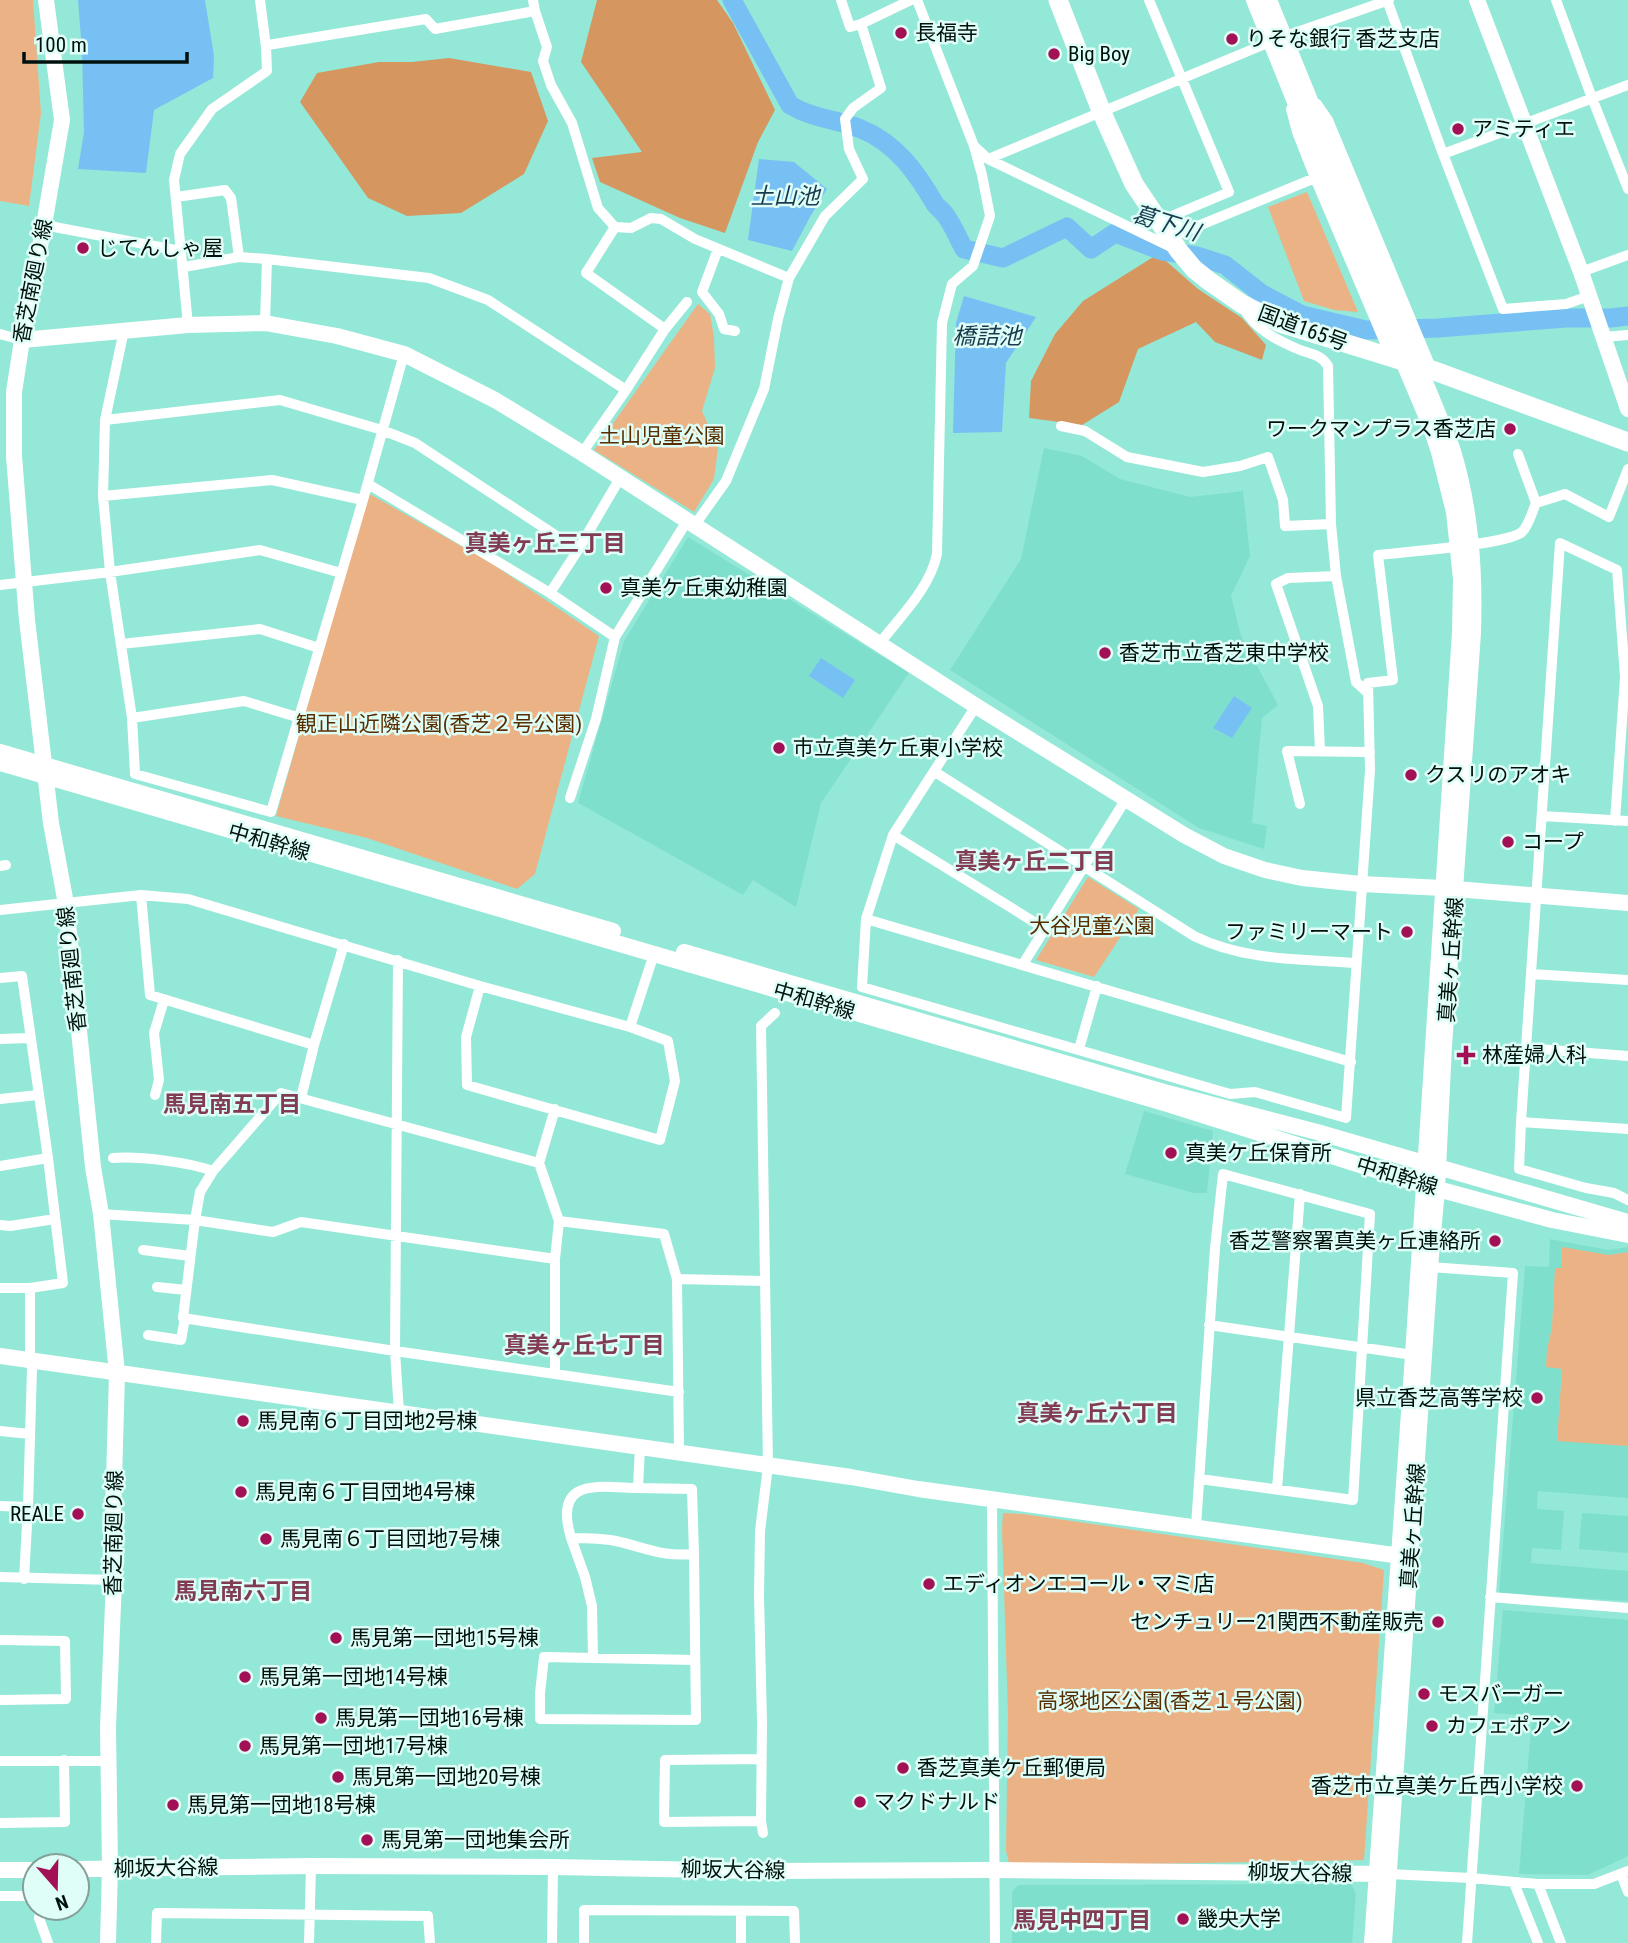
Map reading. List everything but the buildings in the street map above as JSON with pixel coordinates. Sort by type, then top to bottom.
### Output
[{"type":"highway","name":"国道165号","points":[[1058,0],[1102,113],[1134,184],[1179,251],[1209,281],[1242,304],[1280,323],[1389,353],[1425,383],[1628,442]]},
{"type":"street","name":"香芝南廻り線","points":[[46,0],[62,120],[14,392],[14,456],[24,582],[51,823],[65,904],[117,1373],[114,1580],[108,1727],[108,1943]]},
{"type":"street","points":[[188,325],[174,180],[180,154],[212,110],[267,71],[260,0]]},
{"type":"street","points":[[841,0],[850,27],[911,0]]},
{"type":"street","points":[[879,644],[934,567],[937,554],[942,323],[952,284],[973,266],[990,216],[974,146],[917,0]]},
{"type":"street","points":[[1149,0],[1229,192],[1174,215],[1181,233],[1328,180],[1375,320],[1389,353]]},
{"type":"street","points":[[1254,0],[1277,40]]},
{"type":"street","points":[[1269,0],[1277,40]]},
{"type":"street","points":[[988,159],[1277,40],[1388,0],[1443,154],[1503,309],[1591,302]]},
{"type":"street","points":[[1477,0],[1581,272],[1628,410]]},
{"type":"street","points":[[1556,0],[1628,189]]},
{"type":"street","points":[[266,47],[405,21],[426,19],[435,29],[534,5],[547,47],[543,61],[551,85],[572,123],[598,208],[615,227],[631,228],[652,218],[661,219],[695,239],[789,278]]},
{"type":"street","points":[[570,798],[596,719],[615,637],[691,524],[726,481],[764,389],[789,278],[825,216],[863,179],[849,149],[845,119],[853,108],[881,88],[861,24]]},
{"type":"street","name":"真美ヶ丘幹線","points":[[1277,40],[1328,180],[1425,383],[1433,434],[1465,545],[1474,607],[1449,888],[1431,1166],[1430,1267],[1405,1556],[1382,1874]]},
{"type":"street","points":[[1290,74],[1328,120],[1423,349],[1425,383]]},
{"type":"street","points":[[1443,154],[1628,85]]},
{"type":"street","points":[[974,146],[988,159],[1179,251]]},
{"type":"street","points":[[176,197],[225,190],[231,198],[239,257]]},
{"type":"street","points":[[44,225],[181,251]]},
{"type":"street","points":[[615,227],[586,274],[665,329]]},
{"type":"street","points":[[719,249],[702,292],[719,314],[724,329],[735,331]]},
{"type":"street","points":[[1581,272],[1628,255]]},
{"type":"street","points":[[184,267],[239,257],[267,258],[429,278],[488,300],[626,390]]},
{"type":"street","points":[[265,323],[267,258]]},
{"type":"street","points":[[582,453],[665,329],[687,302]]},
{"type":"street","points":[[1242,304],[1257,327],[1297,349],[1321,357],[1328,366],[1331,524],[1336,576],[1356,682],[1368,693]]},
{"type":"street","points":[[0,334],[22,340],[188,325],[265,323],[337,336],[404,354],[495,400],[582,453],[976,706],[1184,835],[1224,856],[1283,875],[1361,884],[1449,888],[1628,903]]},
{"type":"street","points":[[124,330],[105,420],[103,496],[110,572],[132,718],[135,774],[271,812],[404,354]]},
{"type":"street","points":[[1601,332],[1628,335]]},
{"type":"street","points":[[105,420],[280,400],[382,430],[415,443],[578,550]]},
{"type":"street","points":[[1061,426],[1085,431],[1127,457],[1203,472],[1240,466],[1268,457],[1283,500],[1285,526],[1331,524]]},
{"type":"street","points":[[976,706],[893,835],[866,919],[862,987],[1230,1094],[1255,1092],[1346,1118],[1370,752],[1368,683],[1393,680],[1378,555],[1465,545],[1507,538],[1523,531],[1536,503],[1518,454]]},
{"type":"street","points":[[1536,503],[1565,494],[1609,517],[1628,469]]},
{"type":"street","points":[[550,593],[620,478]]},
{"type":"street","points":[[103,496],[272,480],[363,500]]},
{"type":"street","points":[[368,484],[550,593],[615,637]]},
{"type":"street","points":[[1615,821],[1627,677],[1617,570],[1560,543],[1519,1168],[1586,1188],[1615,1193],[1628,1200]]},
{"type":"street","points":[[0,585],[260,551],[341,573]]},
{"type":"street","points":[[1320,751],[1318,706],[1276,584],[1288,578],[1336,576]]},
{"type":"street","points":[[121,644],[261,629],[320,648]]},
{"type":"street","points":[[132,718],[244,701],[300,718]]},
{"type":"street","points":[[1300,804],[1287,751],[1370,752]]},
{"type":"street","name":"中和幹線","points":[[0,752],[46,772],[1171,1105],[1430,1187],[1552,1220],[1628,1235]]},
{"type":"street","name":"中和幹線","points":[[0,763],[46,772],[1628,1222]]},
{"type":"street","points":[[935,772],[1210,944],[1250,955],[1356,963]]},
{"type":"street","points":[[1023,964],[1126,799]]},
{"type":"street","points":[[1542,816],[1628,821]]},
{"type":"street","points":[[893,835],[1044,928]]},
{"type":"street","points":[[141,895],[150,995],[314,1045]]},
{"type":"street","points":[[0,910],[141,895],[188,898],[480,986],[630,1027],[668,1041],[675,1081],[660,1140],[467,1085],[466,1037],[480,986]]},
{"type":"street","points":[[866,919],[1351,1062]]},
{"type":"street","points":[[301,1098],[344,944]]},
{"type":"street","points":[[630,1027],[654,954]]},
{"type":"street","points":[[398,960],[395,1351],[399,1413]]},
{"type":"street","points":[[1531,974],[1628,980]]},
{"type":"street","points":[[0,978],[22,976],[63,1283],[0,1289]]},
{"type":"street","points":[[1079,1049],[1097,986]]},
{"type":"street","points":[[155,1095],[159,1080],[154,1033],[164,1000]]},
{"type":"street","points":[[763,1833],[759,1596],[760,1544],[768,1466],[761,1026],[775,1013]]},
{"type":"street","points":[[0,1039],[29,1038]]},
{"type":"street","points":[[1526,1048],[1628,1056]]},
{"type":"street","points":[[148,1335],[181,1340],[200,1192],[213,1171],[281,1093],[539,1163]]},
{"type":"street","points":[[0,1099],[38,1095]]},
{"type":"street","points":[[555,1109],[539,1163],[559,1221],[555,1259],[555,1373]]},
{"type":"street","points":[[1521,1122],[1628,1129]]},
{"type":"street","points":[[0,1166],[48,1158]]},
{"type":"street","points":[[113,1158],[160,1160],[213,1171]]},
{"type":"street","points":[[1196,1526],[1209,1325],[1223,1174],[1370,1214],[1353,1500],[1200,1479]]},
{"type":"street","name":"真美ヶ丘幹線","points":[[1405,1556],[1413,1355],[1430,1187]]},
{"type":"street","points":[[1277,1489],[1300,1194]]},
{"type":"street","points":[[101,1214],[195,1220],[272,1232],[301,1222],[555,1259]]},
{"type":"street","points":[[0,1225],[55,1219]]},
{"type":"street","points":[[559,1221],[664,1234],[677,1279],[679,1452]]},
{"type":"street","points":[[142,1250],[190,1256]]},
{"type":"street","points":[[1430,1267],[1513,1273],[1468,1943]]},
{"type":"street","points":[[677,1279],[765,1281]]},
{"type":"street","points":[[158,1287],[186,1290]]},
{"type":"street","points":[[24,1578],[32,1368],[30,1288]]},
{"type":"street","points":[[185,1318],[679,1392]]},
{"type":"street","points":[[1209,1325],[1413,1355]]},
{"type":"street","points":[[0,1356],[1405,1556]]},
{"type":"street","points":[[0,1431],[30,1434]]},
{"type":"street","points":[[638,1488],[640,1447]]},
{"type":"street","points":[[593,1658],[592,1606],[568,1528],[568,1503],[577,1491],[590,1487],[692,1489],[694,1554],[696,1720],[540,1719],[544,1657],[593,1658],[695,1660]]},
{"type":"street","points":[[992,1499],[995,1943]]},
{"type":"street","points":[[0,1506],[28,1507]]},
{"type":"street","points":[[571,1538],[602,1539],[655,1553],[694,1554]]},
{"type":"street","points":[[0,1577],[114,1580]]},
{"type":"street","points":[[1490,1597],[1628,1608]]},
{"type":"street","points":[[0,1640],[65,1641],[66,1699],[0,1700]]},
{"type":"street","points":[[761,1759],[665,1760],[664,1822],[761,1821]]},
{"type":"street","points":[[0,1823],[65,1822],[64,1760]]},
{"type":"street","points":[[0,1761],[109,1761]]},
{"type":"street","points":[[309,1943],[312,1866]]},
{"type":"street","points":[[552,1943],[553,1867]]},
{"type":"street","name":"柳坂大谷線","points":[[91,1869],[553,1867],[761,1871],[994,1870],[1382,1874]]},
{"type":"street","points":[[0,1870],[21,1870]]},
{"type":"street","points":[[1382,1874],[1514,1883],[1594,1884],[1624,1872],[1628,1892]]},
{"type":"street","points":[[1371,1943],[1382,1874]]},
{"type":"street","points":[[1382,1874],[1384,1943]]},
{"type":"street","points":[[1514,1883],[1538,1943]]},
{"type":"street","points":[[1538,1884],[1561,1943]]},
{"type":"street","points":[[0,1896],[21,1896]]},
{"type":"street","points":[[584,1943],[584,1910],[794,1911],[795,1943]]},
{"type":"street","points":[[741,1911],[741,1943]]},
{"type":"street","points":[[156,1943],[157,1913],[428,1916],[430,1943]]},
{"type":"street","points":[[40,1922],[48,1943]]},
{"type":"shaded area","points":[[597,0],[717,0],[733,23],[775,110],[758,142],[725,233],[680,218],[600,182],[592,158],[642,152],[581,62]]},
{"type":"shaded area","points":[[449,58],[531,72],[548,121],[524,174],[461,213],[407,216],[368,198],[300,102],[317,73],[379,62]]},
{"type":"shaded area","points":[[1158,254],[1198,289],[1242,318],[1266,345],[1262,360],[1215,342],[1196,322],[1138,349],[1119,402],[1082,425],[1029,418],[1031,381],[1055,334],[1083,301]]},
{"type":"shaded area","name":"香芝市立香芝東中学校","points":[[1044,448],[1082,456],[1120,479],[1190,497],[1243,491],[1250,556],[1231,596],[1241,636],[1278,705],[1262,718],[1252,823],[1267,826],[1264,849],[1199,828],[950,670],[1021,559]]},
{"type":"shaded area","points":[[688,537],[909,673],[821,803],[796,907],[753,880],[743,895],[578,803],[624,641]]},
{"type":"shaded area","name":"真美ケ丘保育所","points":[[1144,1111],[1213,1131],[1207,1193],[1194,1193],[1125,1174]]},
{"type":"shaded area","name":"県立香芝高等学校","points":[[1550,1239],[1608,1250],[1628,1247],[1628,1252],[1562,1269],[1555,1268],[1552,1327],[1546,1366],[1562,1368],[1557,1440],[1628,1446],[1628,1498],[1538,1491],[1537,1509],[1564,1511],[1561,1550],[1532,1548],[1531,1563],[1628,1571],[1628,1601],[1499,1593],[1525,1266],[1549,1267]]},
{"type":"shaded area","points":[[1582,1513],[1628,1516],[1628,1553],[1579,1549]]},
{"type":"shaded area","name":"香芝市立真美ケ丘西小学校","points":[[1503,1610],[1628,1620],[1628,1856],[1588,1875],[1519,1874],[1532,1716],[1494,1713]]},
{"type":"shaded area","name":"畿央大学","points":[[1351,1884],[1356,1894],[1352,1943],[1012,1943],[1012,1892],[1018,1885]]},
{"type":"green space","points":[[0,0],[33,0],[41,113],[29,206],[0,201]]},
{"type":"green space","points":[[1307,192],[1358,312],[1334,310],[1304,301],[1268,207]]},
{"type":"green space","name":"土山児童公園","points":[[698,304],[710,314],[714,337],[715,368],[702,411],[718,448],[714,479],[694,512],[594,450]]},
{"type":"green space","name":"観正山近隣公園(香芝２号公園)","points":[[368,493],[491,563],[599,636],[535,874],[517,889],[367,838],[276,816]]},
{"type":"green space","name":"大谷児童公園","points":[[1088,877],[1139,909],[1094,977],[1036,960]]},
{"type":"green space","points":[[1562,1247],[1609,1255],[1628,1252],[1628,1446],[1557,1441],[1562,1369],[1546,1367],[1552,1327],[1555,1268],[1562,1268]]},
{"type":"green space","name":"高塚地区公園(香芝１号公園)","points":[[1003,1513],[1363,1563],[1384,1570],[1364,1860],[1030,1866],[1009,1863],[1006,1851],[1008,1714]]},
{"type":"water","points":[[78,0],[205,0],[214,56],[213,78],[154,110],[146,173],[78,169],[84,132]]},
{"type":"water","name":"土山池","points":[[759,159],[794,162],[827,189],[792,251],[748,240]]},
{"type":"water","name":"橋詰池","points":[[964,296],[1036,317],[1006,363],[1002,432],[953,433],[956,323]]},
{"type":"water","points":[[821,658],[855,680],[843,698],[809,676]]},
{"type":"water","points":[[1234,696],[1252,708],[1232,738],[1213,728]]},
{"type":"waterway","name":"葛下川","points":[[732,0],[790,105],[861,129],[885,142],[913,170],[949,220],[964,249],[1003,258],[1067,227],[1091,249],[1115,233],[1162,251],[1197,256],[1225,265],[1262,294],[1302,315],[1366,330],[1628,316]]},
{"type":"place","name":"長福寺","points":[[901,33]]},
{"type":"place","name":"りそな銀行 香芝支店","points":[[1232,39]]},
{"type":"place","name":"Big Boy","points":[[1054,54]]},
{"type":"place","name":"アミティエ","points":[[1458,129]]},
{"type":"place","name":"じてんしゃ屋","points":[[83,248]]},
{"type":"place","name":"ワークマンプラス香芝店","points":[[1510,429]]},
{"type":"place","name":"真美ケ丘東幼稚園","points":[[606,588]]},
{"type":"place","name":"香芝市立香芝東中学校","points":[[1105,653]]},
{"type":"place","name":"市立真美ケ丘東小学校","points":[[779,748]]},
{"type":"place","name":"クスリのアオキ","points":[[1411,775]]},
{"type":"place","name":"コープ","points":[[1508,842]]},
{"type":"place","name":"ファミリーマート","points":[[1407,932]]},
{"type":"place","name":"林産婦人科","points":[[1466,1055]]},
{"type":"place","name":"真美ケ丘保育所","points":[[1171,1153]]},
{"type":"place","name":"香芝警察署真美ヶ丘連絡所","points":[[1495,1241]]},
{"type":"place","name":"県立香芝高等学校","points":[[1537,1398]]},
{"type":"place","name":"馬見南６丁目団地2号棟","points":[[243,1421]]},
{"type":"place","name":"馬見南６丁目団地4号棟","points":[[241,1492]]},
{"type":"place","name":"REALE","points":[[78,1514]]},
{"type":"place","name":"馬見南６丁目団地7号棟","points":[[266,1539]]},
{"type":"place","name":"エディオンエコール・マミ店","points":[[929,1584]]},
{"type":"place","name":"センチュリー21関西不動産販売","points":[[1438,1622]]},
{"type":"place","name":"馬見第一団地15号棟","points":[[336,1638]]},
{"type":"place","name":"馬見第一団地14号棟","points":[[245,1677]]},
{"type":"place","name":"モスバーガー","points":[[1424,1694]]},
{"type":"place","name":"馬見第一団地16号棟","points":[[321,1718]]},
{"type":"place","name":"カフェポアン","points":[[1432,1726]]},
{"type":"place","name":"馬見第一団地17号棟","points":[[245,1746]]},
{"type":"place","name":"香芝真美ケ丘郵便局","points":[[903,1768]]},
{"type":"place","name":"馬見第一団地20号棟","points":[[338,1777]]},
{"type":"place","name":"香芝市立真美ケ丘西小学校","points":[[1577,1786]]},
{"type":"place","name":"マクドナルド","points":[[860,1802]]},
{"type":"place","name":"馬見第一団地18号棟","points":[[173,1805]]},
{"type":"place","name":"馬見第一団地集会所","points":[[367,1840]]},
{"type":"place","name":"畿央大学","points":[[1183,1919]]},
{"type":"district","name":"真美ヶ丘三丁目","points":[[545,543]]},
{"type":"district","name":"真美ヶ丘二丁目","points":[[1035,861]]},
{"type":"district","name":"馬見南五丁目","points":[[232,1104]]},
{"type":"district","name":"真美ヶ丘七丁目","points":[[584,1345]]},
{"type":"district","name":"真美ヶ丘六丁目","points":[[1097,1413]]},
{"type":"district","name":"馬見南六丁目","points":[[243,1591]]},
{"type":"district","name":"馬見中四丁目","points":[[1082,1920]]}]
